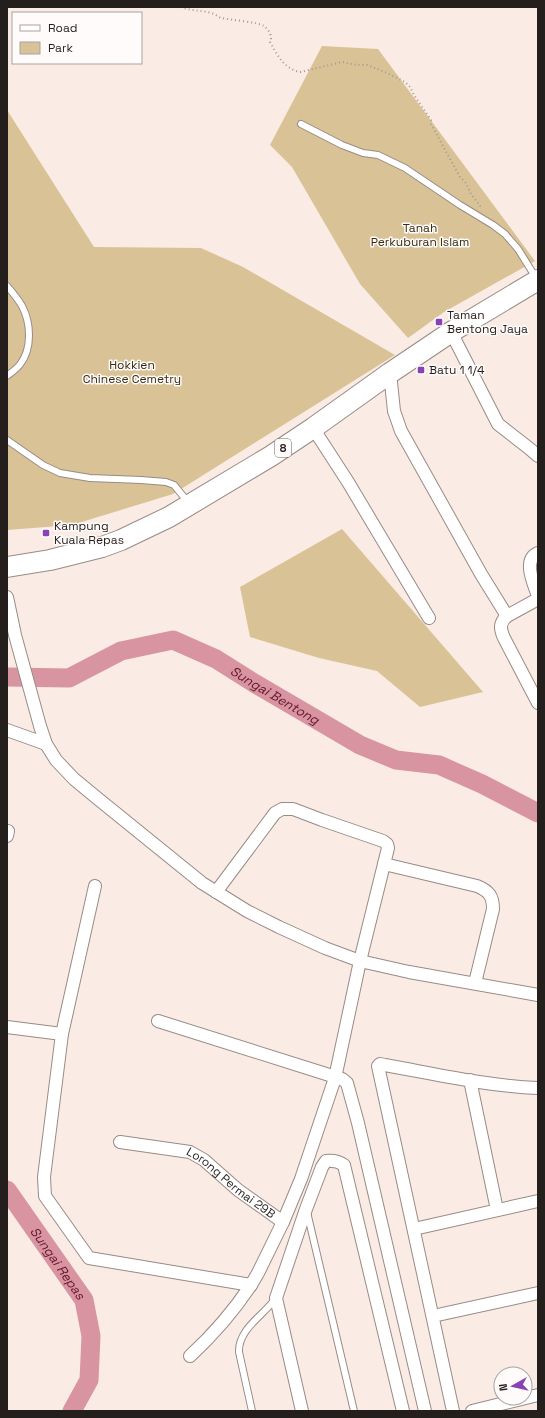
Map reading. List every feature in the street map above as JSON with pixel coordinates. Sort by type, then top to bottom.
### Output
[{"type":"main road","name":"8","points":[[7,567],[50,560],[102,547],[150,526],[190,505],[271,456],[451,332],[538,280]]},
{"type":"street","points":[[451,332],[498,424],[538,456]]},
{"type":"street","points":[[390,373],[393,406],[400,431],[481,574],[507,616]]},
{"type":"street","points":[[313,428],[348,482],[429,618]]},
{"type":"street","points":[[538,553],[530,559],[530,563],[538,596]]},
{"type":"street","points":[[7,597],[15,635],[46,744],[62,766],[97,798],[184,870],[247,911],[325,948],[360,960],[409,972],[538,995]]},
{"type":"street","points":[[538,599],[507,616],[500,624],[501,631],[538,703]]},
{"type":"street","points":[[7,730],[46,744]]},
{"type":"street","name":"Lorong Permai 29B","points":[[120,1142],[190,1152],[197,1155],[247,1197],[283,1222],[303,1173],[335,1078],[360,960],[388,848],[387,844],[293,808],[278,810],[216,892]]},
{"type":"street","points":[[384,864],[477,886],[489,893],[493,909],[475,983]]},
{"type":"street","points":[[95,886],[62,1034],[44,1177],[45,1196],[89,1258],[250,1285]]},
{"type":"street","points":[[158,1021],[345,1081],[350,1091],[425,1411]]},
{"type":"street","points":[[7,1027],[62,1034]]},
{"type":"street","points":[[453,1411],[378,1066],[380,1064],[470,1080],[538,1088]]},
{"type":"street","points":[[470,1080],[498,1210]]},
{"type":"street","points":[[302,1411],[276,1298],[306,1209],[326,1161],[331,1161],[340,1162],[344,1165],[403,1411]]},
{"type":"street","points":[[414,1229],[538,1201]]},
{"type":"street","points":[[190,1356],[218,1329],[235,1309],[258,1273],[283,1222]]},
{"type":"street","points":[[433,1316],[538,1293]]},
{"type":"street","points":[[472,1411],[538,1396]]},
{"type":"lane","points":[[301,124],[342,145],[363,153],[378,155],[405,168],[493,225],[505,234],[518,249],[538,280]]},
{"type":"lane","points":[[7,286],[23,307],[28,322],[29,340],[26,356],[20,365],[7,376]]},
{"type":"lane","points":[[7,440],[43,465],[60,474],[90,478],[166,482],[174,485],[190,505]]},
{"type":"lane","points":[[306,1209],[354,1411]]},
{"type":"lane","points":[[252,1411],[239,1352],[240,1342],[243,1334],[276,1298]]},
{"type":"path","points":[[181,7],[197,12],[211,13],[219,18],[241,20],[265,26],[271,35],[272,39],[270,42],[280,60],[295,72],[311,70],[342,62],[367,65],[405,82],[410,87],[431,120],[431,124],[460,177],[466,183],[478,204],[488,215],[493,225]]},
{"type":"green space","name":"Tanah Perkuburan Islam","points":[[322,46],[378,49],[535,261],[444,312],[408,338],[360,284],[292,167],[270,145]]},
{"type":"green space","name":"Hokkien Chinese Cemetry","points":[[7,110],[94,247],[201,248],[243,267],[395,355],[173,494],[72,525],[7,530]]},
{"type":"green space","points":[[342,529],[483,692],[420,707],[377,671],[319,658],[250,637],[240,587]]},
{"type":"waterway","name":"Sungai Bentong","points":[[7,677],[69,678],[121,651],[173,640],[216,659],[360,745],[396,760],[439,765],[482,784],[538,813]]},
{"type":"waterway","name":"Sungai Repas","points":[[7,1190],[84,1300],[91,1336],[89,1380],[72,1411]]},
{"type":"place","name":"Taman Bentong Jaya","points":[[439,322]]},
{"type":"place","name":"Batu 1 1/4","points":[[421,370]]},
{"type":"place","name":"Kampung Kuala Repas","points":[[46,533]]}]
